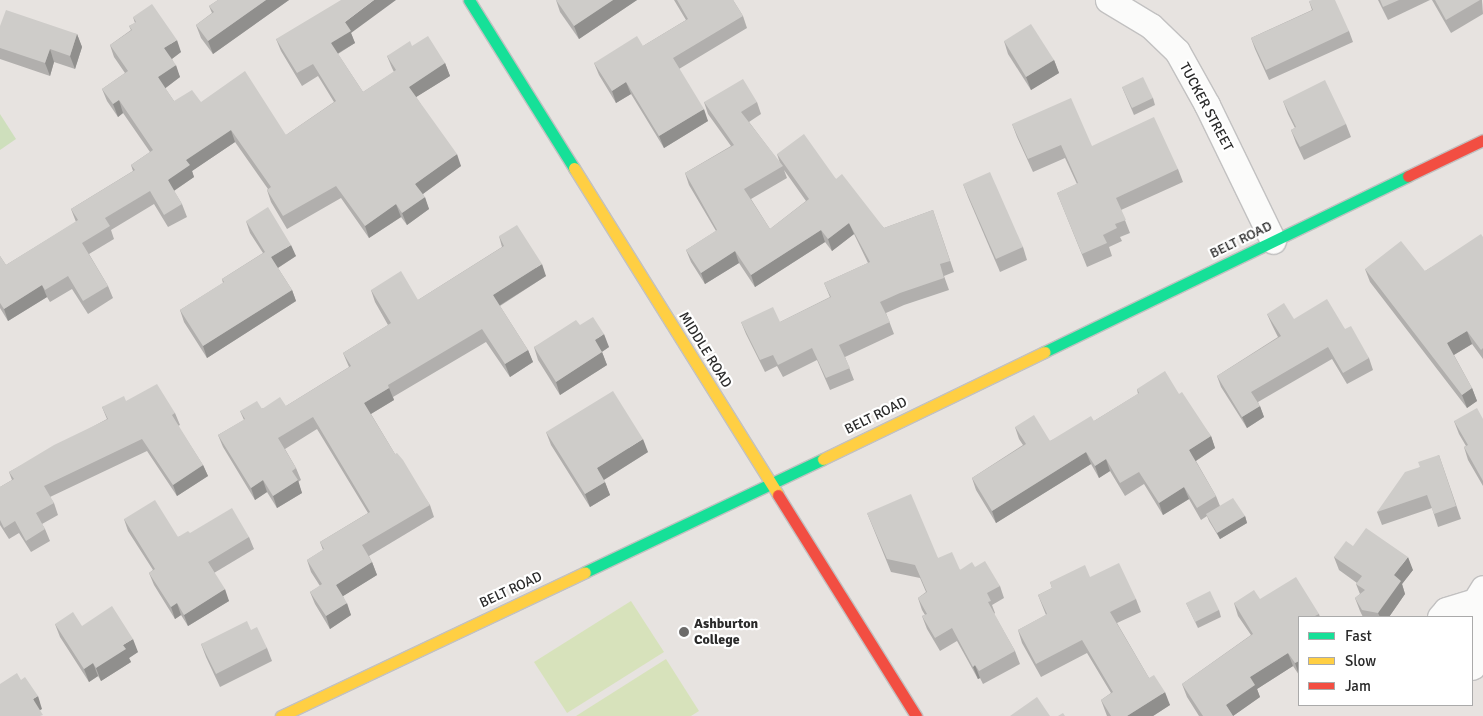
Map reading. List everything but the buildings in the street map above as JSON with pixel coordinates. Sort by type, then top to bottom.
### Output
[{"type":"street","name":"MIDDLE ROAD","points":[[468,0],[916,716]]},
{"type":"street","name":"TUCKER STREET","points":[[1108,0],[1151,26],[1177,51],[1207,105],[1273,241]]},
{"type":"street","name":"BELT ROAD","points":[[281,716],[771,484],[1483,140]]},
{"type":"street","points":[[1441,616],[1446,610],[1479,594],[1478,630],[1473,661]]},
{"type":"green space","points":[[0,114],[16,139],[0,150]]},
{"type":"green space","points":[[631,601],[664,652],[567,713],[534,662]]},
{"type":"green space","points":[[666,659],[699,711],[691,716],[576,716]]},
{"type":"traffic: fast","points":[[469,0],[574,168]]},
{"type":"traffic: fast","points":[[1044,352],[1408,176]]},
{"type":"traffic: fast","points":[[585,572],[823,459]]},
{"type":"traffic: slow","points":[[574,168],[778,495]]},
{"type":"traffic: slow","points":[[823,459],[1044,352]]},
{"type":"traffic: slow","points":[[281,716],[585,572]]},
{"type":"traffic: jam","points":[[1408,176],[1483,140]]},
{"type":"traffic: jam","points":[[778,495],[916,716]]},
{"type":"place","name":"Ashburton College","points":[[684,632]]}]
